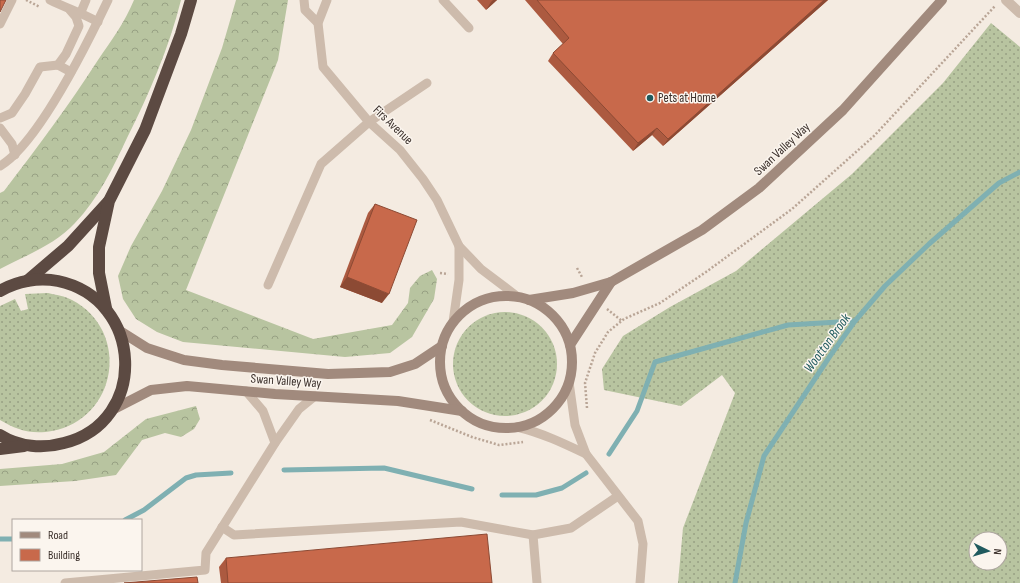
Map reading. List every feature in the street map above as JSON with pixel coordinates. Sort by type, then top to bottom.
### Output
[{"type":"highway","points":[[106,308],[99,273],[99,247],[109,201],[145,130],[181,34],[191,0]]},
{"type":"highway","points":[[27,281],[68,246],[109,201]]},
{"type":"highway","points":[[0,449],[27,446],[51,447],[75,441],[96,428],[112,410],[120,394],[125,378],[126,360],[120,331],[106,308],[90,294],[70,284],[49,279],[27,281],[1,290]]},
{"type":"highway","points":[[0,435],[27,446]]},
{"type":"street","name":"Swan Valley Way","points":[[529,300],[573,293],[611,282],[702,230],[759,188],[843,110],[942,0]]},
{"type":"street","points":[[1006,0],[1020,13]]},
{"type":"street","name":"Swan Valley Way","points":[[570,345],[611,282]]},
{"type":"street","points":[[499,296],[518,297],[529,300],[551,314],[563,328],[570,345],[572,364],[569,382],[560,399],[548,413],[532,423],[517,427],[495,428],[477,422],[462,412],[449,396],[442,378],[440,359],[442,346],[453,322],[465,310],[481,301],[499,296]]},
{"type":"street","name":"Swan Valley Way","points":[[120,331],[147,348],[184,360],[222,365],[328,374],[390,372],[415,364],[442,346]]},
{"type":"street","name":"Swan Valley Way","points":[[112,410],[151,390],[187,386],[398,401],[462,412]]},
{"type":"lane","points":[[0,24],[12,0]]},
{"type":"lane","points":[[50,0],[70,10],[81,12],[98,22]]},
{"type":"lane","points":[[81,12],[86,0]]},
{"type":"lane","points":[[0,166],[15,155],[43,118],[71,72],[108,0]]},
{"type":"lane","points":[[304,0],[305,10],[318,23],[327,0]]},
{"type":"lane","points":[[443,0],[469,28]]},
{"type":"lane","points":[[58,65],[66,54],[79,26],[76,18],[70,10]]},
{"type":"lane","name":"Firs Avenue","points":[[318,23],[323,67],[369,122],[400,150],[423,179],[437,200],[459,246],[481,269],[518,297]]},
{"type":"lane","points":[[0,118],[12,113],[25,94],[40,67],[58,65],[71,72]]},
{"type":"lane","points":[[268,285],[321,164],[369,122],[427,83]]},
{"type":"lane","points":[[0,128],[12,144],[15,155]]},
{"type":"lane","name":"Firs Avenue","points":[[453,322],[459,280],[459,246]]},
{"type":"lane","points":[[569,382],[575,425],[586,454],[638,521],[643,544],[640,583]]},
{"type":"lane","points":[[246,391],[263,411],[275,443]]},
{"type":"lane","points":[[65,583],[205,570],[206,553],[275,443],[299,409],[315,396]]},
{"type":"lane","points":[[517,427],[536,431],[586,454]]},
{"type":"lane","points":[[222,527],[234,535],[461,522],[533,535],[572,528],[618,496]]},
{"type":"lane","points":[[533,535],[537,583]]},
{"type":"path","points":[[575,425],[588,419],[585,383],[595,353],[608,332],[624,319],[660,303],[706,272],[792,209],[874,136],[996,6]]},
{"type":"path","points":[[424,418],[472,437],[499,444],[527,441]]},
{"type":"green space","points":[[134,0],[181,0],[171,36],[158,70],[116,161],[91,204],[75,223],[50,243],[0,269],[0,193],[4,191],[76,93],[118,31]]},
{"type":"green space","points":[[236,0],[288,0],[278,60],[186,290],[313,339],[392,325],[408,303],[410,288],[420,276],[432,270],[437,279],[434,299],[412,337],[390,353],[345,357],[183,342],[157,332],[136,319],[123,299],[118,276],[131,246],[162,191],[191,130],[222,48]]},
{"type":"green space","points":[[991,23],[1020,47],[1020,583],[678,583],[683,528],[735,393],[722,375],[681,406],[604,390],[602,369],[623,336],[670,307],[736,271],[852,174],[943,83]]},
{"type":"green space","points":[[48,293],[72,300],[91,314],[103,332],[109,352],[109,373],[103,392],[91,410],[74,423],[52,431],[31,432],[16,428],[0,420],[0,306],[15,299],[21,311],[28,309],[25,294]]},
{"type":"green space","points":[[505,312],[525,316],[542,327],[553,344],[557,364],[553,384],[542,401],[525,412],[505,416],[485,412],[468,401],[457,384],[453,364],[457,344],[468,327],[485,316]]},
{"type":"green space","points":[[196,406],[200,419],[194,429],[181,437],[165,433],[142,440],[116,475],[75,481],[0,486],[0,469],[62,464],[104,452],[146,419]]},
{"type":"building","points":[[0,0],[6,0],[0,12]]},
{"type":"building","name":"Pets at Home","points":[[537,0],[824,0],[668,139],[657,128],[638,143],[553,53],[569,38]]},
{"type":"building","points":[[375,204],[417,220],[389,294],[347,277]]},
{"type":"building","points":[[487,534],[492,583],[228,583],[226,558]]},
{"type":"building","points":[[197,577],[198,583],[124,583]]},
{"type":"waterway","name":"Wootton Brook","points":[[735,583],[746,523],[764,456],[830,356],[855,321],[885,286],[929,244],[999,183],[1020,172]]},
{"type":"waterway","points":[[609,454],[637,411],[655,362],[788,325],[855,321]]},
{"type":"waterway","points":[[284,470],[384,468],[472,489]]},
{"type":"waterway","points":[[127,519],[144,510],[186,478],[196,475],[231,473]]},
{"type":"waterway","points":[[502,495],[536,495],[562,488],[586,473]]},
{"type":"waterway","points":[[0,539],[12,539]]},
{"type":"place","name":"Pets at Home","points":[[650,98]]}]
